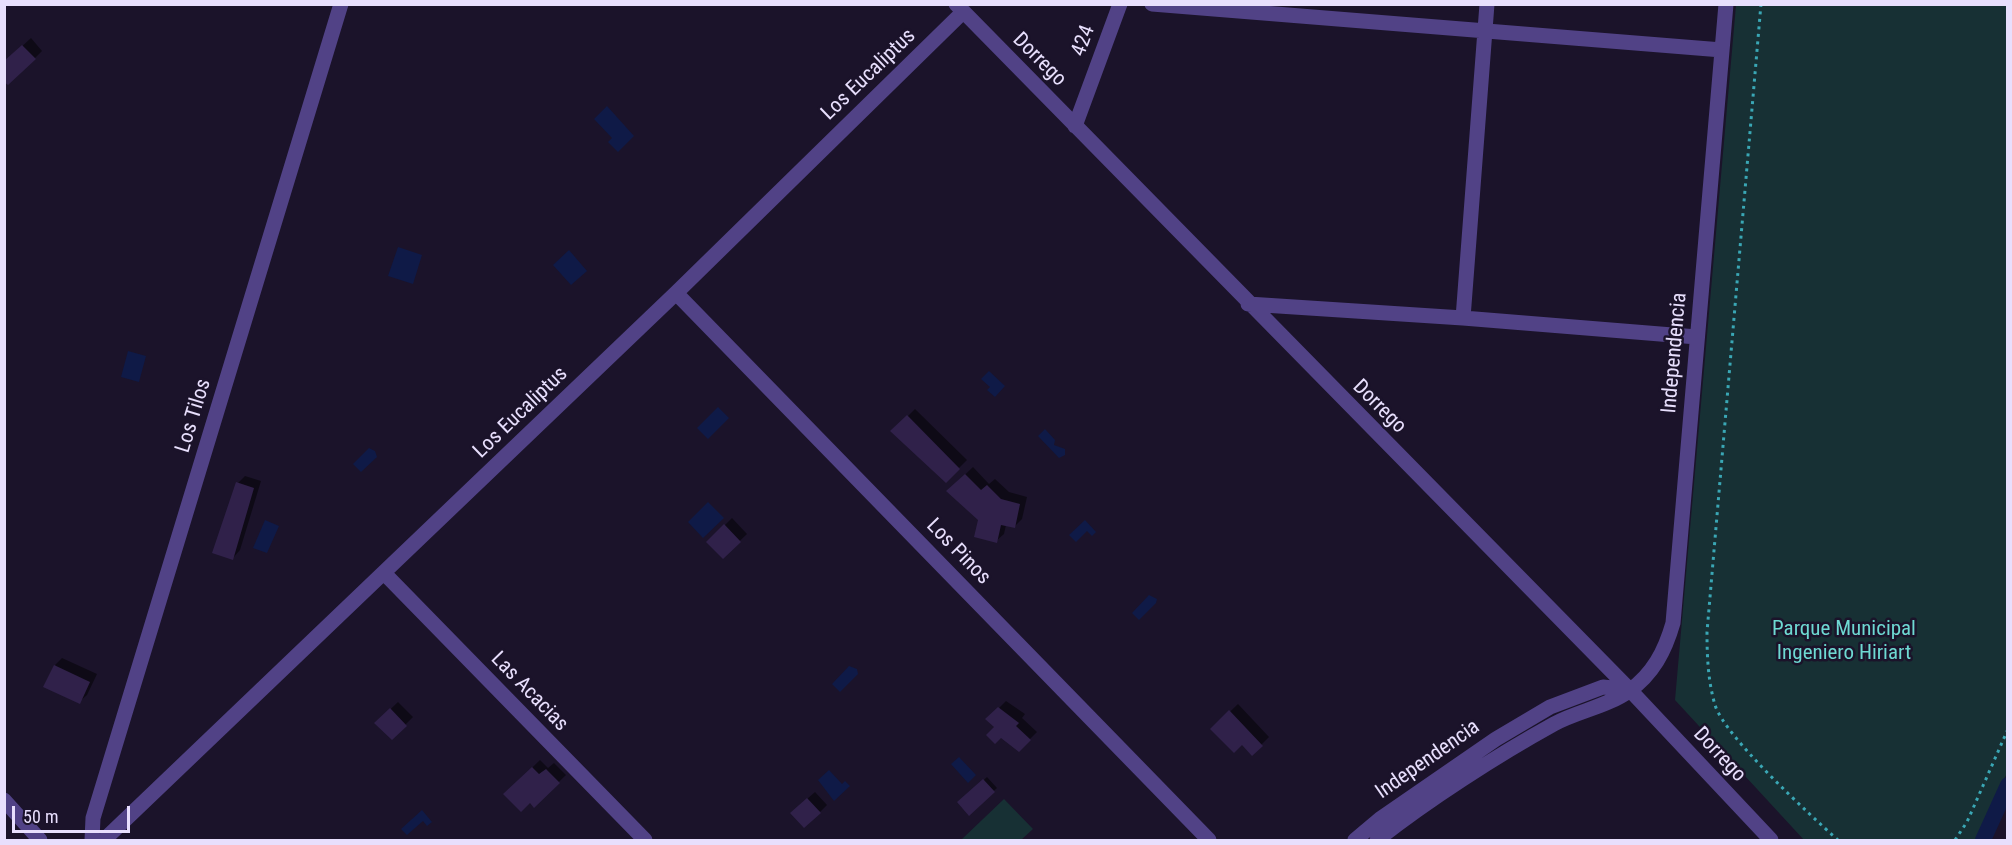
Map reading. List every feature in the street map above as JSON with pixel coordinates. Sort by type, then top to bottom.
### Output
[{"type":"street","name":"Los Tilos","points":[[92,840],[93,818],[341,4]]},
{"type":"street","name":"424","points":[[1075,126],[1120,4]]},
{"type":"street","points":[[1152,4],[1722,50]]},
{"type":"street","points":[[1463,318],[1487,4]]},
{"type":"street","name":"Independencia","points":[[1354,840],[1385,833],[1496,739],[1550,707],[1603,687],[1630,690],[1650,672],[1665,649],[1673,623],[1726,4]]},
{"type":"street","name":"Dorrego","points":[[960,8],[1248,304],[1630,690],[1771,840]]},
{"type":"street","name":"Los Eucaliptus","points":[[104,840],[676,293],[960,8]]},
{"type":"street","name":"Los Pinos","points":[[676,293],[1209,840]]},
{"type":"street","points":[[1248,304],[1463,318],[1697,338]]},
{"type":"street","name":"Las Acacias","points":[[384,573],[645,840]]},
{"type":"street","points":[[4,800],[40,840]]},
{"type":"path","points":[[1761,4],[1708,621],[1708,670],[1716,707],[1732,734],[1838,840]]},
{"type":"path","points":[[1955,840],[1967,822],[2007,729]]},
{"type":"green space","name":"Parque Municipal Ingeniero Hiriart","points":[[1736,5],[2007,5],[2008,771],[1976,840],[1804,840],[1675,700]]},
{"type":"green space","points":[[1004,799],[1033,829],[1021,840],[961,840]]},
{"type":"water","points":[[607,106],[634,136],[618,152],[608,142],[612,138],[594,119]]},
{"type":"water","points":[[398,247],[422,255],[413,284],[388,276]]},
{"type":"water","points":[[569,250],[587,271],[571,285],[553,265]]},
{"type":"water","points":[[128,351],[146,356],[139,382],[121,377]]},
{"type":"water","points":[[989,371],[1005,386],[995,397],[987,390],[990,387],[981,379]]},
{"type":"water","points":[[718,407],[729,418],[708,439],[697,428]]},
{"type":"water","points":[[1045,429],[1055,440],[1054,445],[1065,449],[1065,455],[1059,458],[1038,436]]},
{"type":"water","points":[[369,448],[375,451],[377,457],[361,472],[353,464]]},
{"type":"water","points":[[708,502],[724,518],[703,538],[688,522]]},
{"type":"water","points":[[265,520],[279,526],[267,553],[253,548]]},
{"type":"water","points":[[1085,520],[1096,532],[1092,536],[1087,531],[1076,542],[1069,535]]},
{"type":"water","points":[[1149,595],[1157,599],[1156,603],[1139,620],[1132,613]]},
{"type":"water","points":[[849,666],[857,669],[858,674],[840,692],[832,684]]},
{"type":"water","points":[[959,757],[976,775],[968,783],[951,764]]},
{"type":"water","points":[[829,770],[842,784],[845,781],[850,786],[834,801],[818,780]]},
{"type":"water","points":[[422,810],[432,822],[427,826],[423,821],[407,835],[401,829]]},
{"type":"building","points":[[22,45],[36,59],[8,85],[4,82],[4,61]]},
{"type":"building","points":[[907,415],[960,469],[946,483],[890,431]]},
{"type":"building","points":[[965,474],[981,490],[987,485],[1001,499],[1020,504],[1015,528],[1001,525],[997,543],[974,537],[978,520],[946,491]]},
{"type":"building","points":[[236,482],[254,488],[233,560],[212,553]]},
{"type":"building","points":[[724,524],[741,542],[723,559],[706,542]]},
{"type":"building","points":[[54,665],[90,682],[80,704],[43,687]]},
{"type":"building","points":[[998,707],[1019,723],[1016,726],[1031,740],[1019,752],[1001,738],[995,744],[986,735],[994,727],[985,719]]},
{"type":"building","points":[[390,708],[407,726],[392,740],[374,723]]},
{"type":"building","points":[[1229,710],[1263,746],[1252,756],[1242,745],[1234,753],[1210,729]]},
{"type":"building","points":[[532,767],[539,774],[546,769],[560,783],[534,808],[530,803],[521,812],[503,794]]},
{"type":"building","points":[[983,779],[995,792],[969,816],[957,802]]},
{"type":"building","points":[[807,798],[821,813],[804,828],[790,813]]},
{"type":"waterway","points":[[1983,840],[2008,785]]}]
